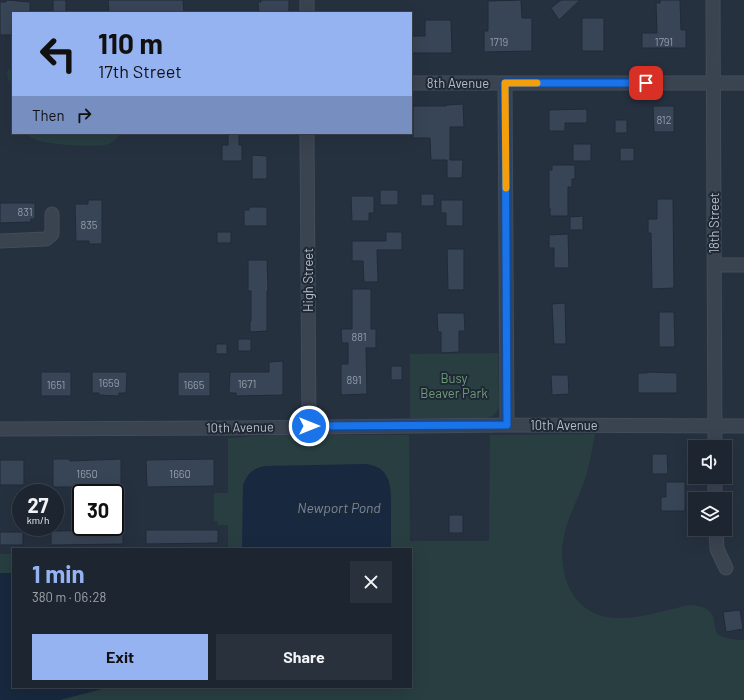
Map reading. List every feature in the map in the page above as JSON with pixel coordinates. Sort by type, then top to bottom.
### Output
[{"type":"street","points":[[307,0],[307,12]]},
{"type":"street","name":"18th Street","points":[[714,0],[715,440]]},
{"type":"street","name":"8th Avenue","points":[[412,83],[744,83]]},
{"type":"street","points":[[505,83],[507,425]]},
{"type":"street","name":"High Street","points":[[307,134],[309,426]]},
{"type":"street","points":[[0,241],[46,239],[52,234],[52,214]]},
{"type":"street","points":[[714,265],[744,265]]},
{"type":"street","name":"10th Avenue","points":[[0,428],[228,428],[507,425],[744,426]]},
{"type":"street","points":[[716,536],[717,549],[726,568]]},
{"type":"green space","points":[[12,69],[12,83],[8,79],[8,70]]},
{"type":"green space","points":[[28,134],[119,134],[113,142],[109,144],[93,146],[49,143],[29,136]]},
{"type":"green space","name":"Busy Beaver Park","points":[[498,353],[499,406],[494,415],[485,418],[410,418],[410,354]]},
{"type":"green space","points":[[595,434],[587,473],[568,521],[564,536],[562,551],[563,566],[566,580],[572,592],[580,603],[591,611],[604,616],[620,618],[637,617],[689,605],[696,605],[706,609],[713,617],[716,631],[719,635],[729,639],[744,640],[744,700],[0,700],[0,554],[12,554],[12,688],[412,688],[412,548],[228,548],[228,525],[218,525],[217,521],[214,521],[214,493],[228,493],[228,438],[275,435],[409,435],[410,541],[489,541],[490,435]]},
{"type":"water","name":"Newport Pond","points":[[366,464],[375,466],[386,475],[389,481],[391,495],[391,548],[242,548],[243,486],[248,475],[254,470],[265,466]]},
{"type":"water","points":[[0,573],[12,573],[12,688],[106,688],[60,700],[0,700]]},
{"type":"building","points":[[6,0],[30,2],[30,12],[12,12],[12,35],[0,35],[0,2],[6,2]]},
{"type":"building","points":[[53,0],[66,0],[66,12],[53,12]]},
{"type":"building","points":[[108,0],[183,0],[184,12],[109,12]]},
{"type":"building","points":[[261,0],[289,0],[289,12],[259,12],[258,2],[261,2]]},
{"type":"building","points":[[521,0],[522,18],[532,18],[532,51],[484,52],[484,31],[488,31],[488,1]]},
{"type":"building","points":[[561,0],[580,0],[559,20],[551,8]]},
{"type":"building","points":[[660,0],[680,0],[681,30],[686,30],[686,48],[642,48],[642,33],[657,33],[656,3],[660,3]]},
{"type":"building","points":[[582,18],[604,18],[604,51],[582,51]]},
{"type":"building","points":[[425,20],[451,20],[452,53],[412,53],[412,36],[425,36]]},
{"type":"building","points":[[463,104],[464,127],[450,127],[450,160],[463,160],[462,178],[447,178],[447,160],[431,160],[430,138],[413,138],[413,106],[446,106]]},
{"type":"building","points":[[653,106],[674,106],[674,132],[654,132]]},
{"type":"building","points":[[587,109],[587,123],[565,123],[565,131],[549,131],[549,110]]},
{"type":"building","points":[[615,120],[627,120],[627,133],[615,133]]},
{"type":"building","points":[[228,134],[239,134],[239,145],[242,145],[242,161],[222,161],[222,145],[228,145]]},
{"type":"building","points":[[573,144],[591,144],[591,161],[573,161]]},
{"type":"building","points":[[620,148],[634,148],[634,161],[620,161]]},
{"type":"building","points":[[252,155],[267,156],[267,179],[252,179]]},
{"type":"building","points":[[552,165],[575,165],[575,179],[572,179],[572,187],[568,187],[568,216],[550,216],[549,170],[552,170]]},
{"type":"building","points":[[380,190],[398,190],[398,205],[380,205]]},
{"type":"building","points":[[421,194],[434,194],[434,206],[421,206]]},
{"type":"building","points":[[351,196],[374,196],[374,213],[369,213],[369,221],[352,221]]},
{"type":"building","points":[[657,199],[673,199],[674,288],[652,289],[651,233],[648,233],[648,219],[657,219]]},
{"type":"building","points":[[88,200],[102,200],[102,244],[89,244],[89,241],[76,241],[75,204],[88,204]]},
{"type":"building","points":[[441,200],[463,200],[463,226],[446,226],[446,213],[441,213]]},
{"type":"building","points":[[0,203],[35,203],[35,219],[31,219],[31,222],[0,223]]},
{"type":"building","points":[[249,207],[267,207],[267,226],[244,226],[244,210],[249,210]]},
{"type":"building","points":[[583,216],[583,230],[570,230],[570,217]]},
{"type":"building","points":[[217,232],[231,232],[231,243],[217,243]]},
{"type":"building","points":[[386,232],[402,232],[402,250],[377,250],[378,282],[364,282],[363,261],[352,261],[352,241],[386,241]]},
{"type":"building","points":[[568,234],[569,268],[554,268],[554,248],[549,248],[549,235]]},
{"type":"building","points":[[447,249],[464,249],[464,290],[448,290]]},
{"type":"building","points":[[248,260],[267,260],[267,331],[250,332],[251,291],[248,291]]},
{"type":"building","points":[[352,289],[371,289],[371,329],[376,329],[376,348],[366,348],[367,394],[341,395],[341,364],[348,364],[348,343],[342,343],[341,329],[352,329]]},
{"type":"building","points":[[565,303],[566,344],[554,344],[552,304]]},
{"type":"building","points":[[659,312],[674,312],[675,347],[659,347]]},
{"type":"building","points":[[437,313],[464,313],[465,331],[459,331],[459,352],[441,353],[441,332],[438,332]]},
{"type":"building","points":[[238,339],[251,339],[251,351],[238,351]]},
{"type":"building","points":[[216,344],[227,344],[227,354],[216,354]]},
{"type":"building","points":[[283,361],[283,395],[236,396],[236,393],[229,393],[230,372],[269,372],[269,362]]},
{"type":"building","points":[[391,366],[402,366],[402,380],[391,380]]},
{"type":"building","points":[[41,372],[71,372],[71,396],[41,396]]},
{"type":"building","points":[[92,372],[127,372],[126,393],[119,393],[119,396],[99,395],[99,393],[92,393]]},
{"type":"building","points":[[178,372],[210,372],[210,396],[178,396]]},
{"type":"building","points":[[638,373],[677,373],[677,393],[638,393]]},
{"type":"building","points":[[551,375],[568,375],[569,394],[552,395]]},
{"type":"building","points":[[652,454],[667,454],[668,474],[652,474]]},
{"type":"building","points":[[53,459],[70,459],[70,461],[121,459],[121,484],[72,484],[72,487],[64,487],[64,484],[53,484]]},
{"type":"building","points":[[214,459],[214,486],[147,487],[146,460]]},
{"type":"building","points":[[0,460],[24,460],[24,484],[0,485]]},
{"type":"building","points":[[666,482],[685,482],[685,511],[661,511],[661,497],[666,497]]},
{"type":"building","points":[[449,515],[463,515],[463,533],[449,533]]},
{"type":"building","points":[[146,530],[218,530],[218,543],[146,544]]},
{"type":"building","points":[[64,531],[72,531],[72,536],[123,536],[123,544],[51,545],[51,536],[64,536]]},
{"type":"building","points":[[0,532],[12,532],[12,536],[23,536],[23,545],[0,545]]},
{"type":"building","points":[[740,610],[743,629],[726,632],[723,612]]},
{"type":"slow traffic","points":[[506,188],[505,83],[537,83]]},
{"type":"route","points":[[309,426],[507,425],[505,83],[646,83]]}]
